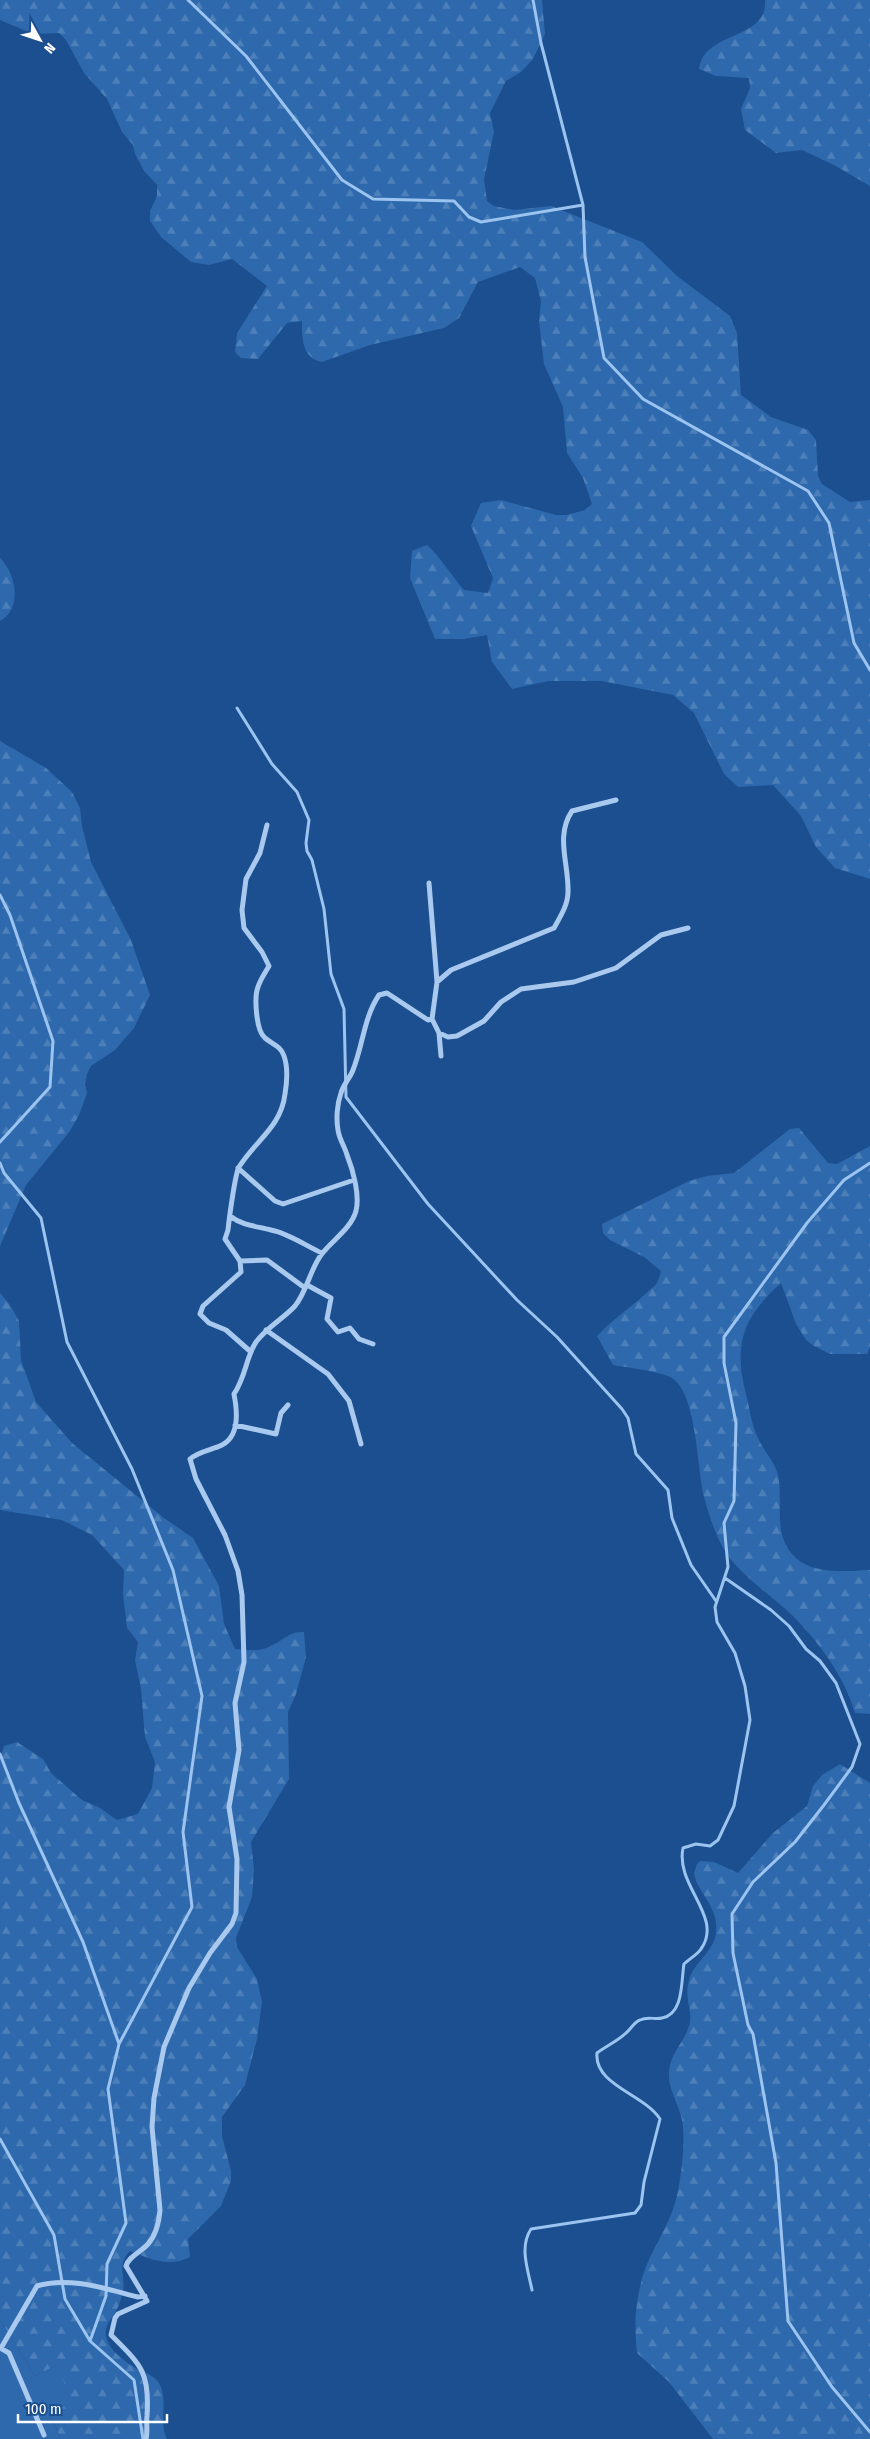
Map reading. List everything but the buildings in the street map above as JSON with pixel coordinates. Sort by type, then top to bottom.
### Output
[{"type":"street","points":[[438,982],[451,970],[554,928],[563,912],[568,893],[563,837],[566,820],[572,811],[616,800]]},
{"type":"street","points":[[251,1352],[226,1330],[209,1323],[200,1314],[203,1306],[241,1272],[240,1261],[225,1239],[238,1168],[276,1124],[281,1113],[285,1094],[287,1075],[284,1056],[280,1048],[264,1037],[261,1032],[255,1001],[258,986],[268,966],[262,952],[244,928],[242,910],[246,879],[263,845],[267,825]]},
{"type":"street","points":[[430,883],[438,982],[432,1019],[438,1033],[441,1056]]},
{"type":"street","points":[[438,1033],[448,1037],[457,1036],[484,1021],[509,995],[534,986],[574,982],[616,968],[661,935],[688,928]]},
{"type":"street","points":[[146,2439],[148,2432],[149,2393],[144,2374],[138,2362],[111,2335],[111,2331],[117,2316],[145,2303],[147,2300],[131,2277],[126,2266],[149,2243],[159,2222],[160,2210],[152,2127],[154,2098],[164,2047],[189,1988],[210,1953],[232,1924],[236,1913],[237,1859],[229,1807],[239,1750],[235,1703],[244,1662],[242,1595],[238,1571],[226,1535],[196,1479],[190,1461],[195,1455],[226,1443],[235,1425],[237,1411],[234,1394],[243,1381],[251,1352],[266,1330],[295,1306],[322,1253],[344,1231],[356,1212],[354,1180],[348,1156],[338,1131],[337,1117],[341,1091],[350,1077],[360,1053],[367,1018],[379,995],[386,993],[424,1018],[432,1019]]},
{"type":"street","points":[[238,1168],[274,1201],[283,1204],[354,1180]]},
{"type":"street","points":[[230,1216],[238,1222],[258,1229],[272,1230],[322,1253]]},
{"type":"street","points":[[240,1261],[267,1260],[306,1286],[330,1298],[327,1319],[338,1332],[350,1328],[360,1339],[373,1344]]},
{"type":"street","points":[[266,1330],[328,1374],[349,1400],[361,1444]]},
{"type":"street","points":[[235,1425],[276,1434],[281,1414],[288,1405]]},
{"type":"street","points":[[44,2435],[9,2353],[0,2348],[37,2286],[50,2282],[66,2282],[138,2297],[145,2296]]},
{"type":"green space","points":[[0,0],[542,0],[545,34],[533,59],[521,72],[506,81],[490,113],[494,132],[484,179],[487,201],[494,206],[514,210],[551,206],[642,242],[677,276],[730,316],[737,333],[741,395],[771,417],[808,430],[816,440],[818,476],[822,484],[850,502],[870,500],[870,879],[835,868],[816,847],[801,816],[773,785],[738,787],[724,774],[694,713],[673,695],[602,681],[548,681],[512,689],[492,662],[487,635],[464,639],[435,639],[410,578],[412,551],[427,545],[464,590],[488,593],[493,578],[471,526],[481,503],[501,500],[556,515],[567,515],[585,510],[592,504],[583,478],[567,453],[563,407],[544,364],[539,321],[541,301],[535,278],[520,267],[478,282],[459,318],[444,328],[370,345],[322,362],[315,360],[306,351],[303,340],[302,321],[287,323],[258,359],[241,358],[235,352],[237,333],[267,286],[232,259],[209,265],[191,262],[161,237],[150,221],[150,211],[157,196],[157,185],[144,171],[135,154],[133,145],[122,132],[107,99],[84,73],[66,40],[59,33],[33,34],[0,20]]},
{"type":"green space","points":[[765,0],[870,0],[870,186],[834,165],[802,150],[776,153],[745,130],[741,109],[750,88],[749,78],[716,76],[699,69],[703,57],[712,48],[757,23],[763,13]]},
{"type":"green space","points":[[0,558],[10,572],[15,591],[12,608],[0,621]]},
{"type":"green space","points":[[0,741],[46,768],[72,792],[80,808],[82,826],[91,862],[131,940],[150,995],[134,1028],[115,1050],[91,1066],[85,1084],[87,1093],[79,1115],[70,1131],[26,1185],[0,1246]]},
{"type":"green space","points":[[799,1128],[828,1163],[837,1164],[870,1146],[870,1347],[867,1354],[830,1354],[814,1346],[806,1340],[796,1324],[781,1283],[758,1308],[744,1332],[741,1346],[742,1376],[756,1433],[778,1475],[781,1529],[788,1549],[803,1563],[822,1570],[870,1570],[870,1714],[855,1713],[845,1687],[831,1662],[814,1639],[788,1611],[740,1570],[723,1548],[704,1497],[695,1433],[687,1399],[680,1387],[672,1378],[661,1374],[613,1365],[597,1336],[654,1286],[658,1281],[661,1271],[644,1257],[610,1240],[603,1233],[602,1224],[689,1181],[707,1176],[734,1173],[790,1129]]},
{"type":"green space","points":[[0,1293],[10,1305],[19,1321],[21,1360],[36,1402],[72,1443],[164,1518],[193,1538],[219,1586],[224,1624],[235,1649],[263,1649],[276,1644],[290,1634],[304,1632],[306,1657],[296,1694],[288,1712],[289,1779],[251,1842],[254,1869],[252,1897],[236,1938],[237,1947],[257,1979],[262,2002],[257,2039],[245,2085],[222,2117],[222,2136],[231,2171],[231,2181],[221,2206],[188,2239],[190,2257],[175,2262],[167,2262],[130,2251],[122,2266],[124,2286],[120,2303],[106,2329],[107,2341],[114,2351],[129,2364],[150,2375],[159,2383],[163,2397],[164,2433],[167,2439],[61,2439],[49,2414],[57,2365],[35,2376],[0,2320],[0,1759],[4,1746],[17,1742],[43,1759],[51,1773],[82,1800],[100,1808],[117,1820],[138,1814],[152,1788],[155,1762],[145,1737],[141,1689],[135,1660],[138,1642],[127,1628],[123,1594],[124,1570],[92,1535],[62,1520],[0,1510]]},
{"type":"green space","points":[[840,1764],[870,1783],[870,2439],[713,2439],[669,2382],[637,2353],[636,2333],[636,2314],[640,2285],[650,2257],[672,2212],[681,2173],[683,2128],[681,2114],[670,2085],[670,2065],[690,2022],[687,1990],[690,1977],[709,1950],[716,1932],[714,1915],[696,1881],[694,1873],[700,1861],[714,1862],[738,1873],[773,1833],[807,1806],[813,1786],[822,1775]]},
{"type":"green space","points":[[0,2320],[35,2376],[57,2365],[72,2402],[49,2414],[61,2439],[0,2439]]},
{"type":"waterway","points":[[188,0],[246,56],[342,180],[373,199],[454,201],[469,217],[481,222],[583,205]]},
{"type":"waterway","points":[[533,0],[541,43],[583,205],[585,257],[604,358],[643,399],[808,491],[829,523],[854,643],[870,670]]},
{"type":"waterway","points":[[237,708],[272,764],[297,792],[309,820],[306,843],[307,851],[312,860],[324,909],[331,974],[344,1009],[346,1097],[428,1204],[517,1300],[557,1337],[622,1409],[628,1418],[636,1454],[668,1490],[672,1518],[691,1565],[716,1601]]},
{"type":"waterway","points":[[0,895],[10,915],[53,1041],[50,1087],[0,1142]]},
{"type":"waterway","points":[[0,1163],[4,1173],[41,1218],[67,1342],[132,1469],[173,1570],[202,1696],[183,1832],[192,1907],[119,2044],[108,2089],[126,2223],[107,2264],[106,2296],[90,2341],[134,2380],[143,2439]]},
{"type":"waterway","points":[[532,2290],[525,2251],[527,2236],[531,2229],[635,2213],[641,2205],[644,2182],[660,2119],[653,2110],[621,2089],[603,2073],[598,2064],[597,2053],[623,2036],[638,2021],[646,2018],[662,2018],[669,2015],[678,2004],[682,1988],[684,1964],[701,1949],[707,1937],[707,1925],[682,1862],[683,1848],[696,1844],[710,1846],[718,1840],[734,1806],[750,1720],[745,1686],[735,1653],[717,1622],[715,1607],[728,1567],[724,1523],[734,1501],[736,1423],[724,1363],[724,1337],[807,1223],[844,1180],[870,1163]]},
{"type":"waterway","points":[[725,1578],[771,1610],[789,1626],[806,1649],[820,1661],[836,1683],[860,1744],[852,1767],[824,1805],[795,1842],[753,1882],[732,1914],[733,1953],[748,2025],[753,2034],[776,2163],[788,2321],[832,2387],[870,2432]]},
{"type":"waterway","points":[[0,1754],[19,1803],[83,1942],[119,2044]]},
{"type":"waterway","points":[[0,2139],[54,2235],[65,2299],[90,2341]]}]
